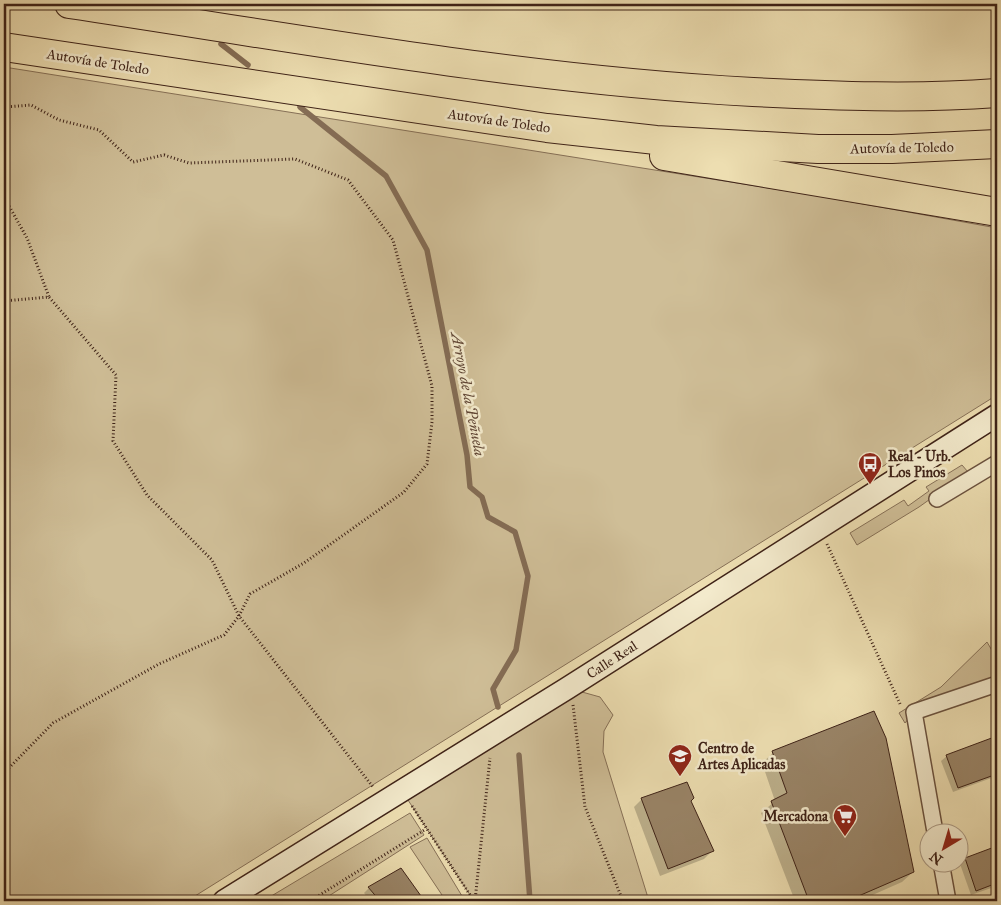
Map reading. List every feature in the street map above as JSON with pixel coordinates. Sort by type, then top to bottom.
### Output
[{"type":"highway","points":[[69,4],[509,70],[682,88],[896,98],[997,93]]},
{"type":"highway","name":"Autovía de Toledo","points":[[4,47],[546,128],[656,140],[818,149],[892,149],[997,144]]},
{"type":"highway","points":[[896,98],[922,82],[997,75]]},
{"type":"highway","points":[[546,128],[573,141],[997,212]]},
{"type":"street","name":"Calle Real","points":[[224,901],[566,689],[997,416]]},
{"type":"street","points":[[937,499],[997,463]]},
{"type":"street","points":[[934,822],[914,712],[997,684]]},
{"type":"street","points":[[943,872],[948,901]]},
{"type":"path","points":[[4,108],[30,105],[59,120],[99,130],[133,162],[164,155],[189,163],[295,159],[348,180],[393,240],[432,386],[432,422],[427,464],[404,492],[304,563],[250,594],[239,616],[224,635],[159,664],[53,723],[4,773]]},
{"type":"path","points":[[4,197],[27,238],[48,297],[116,375],[113,441],[147,495],[212,560],[239,616],[384,802]]},
{"type":"path","points":[[4,301],[48,297]]},
{"type":"path","points":[[820,528],[904,711],[914,712]]},
{"type":"path","points":[[566,689],[574,707],[585,807],[624,901]]},
{"type":"path","points":[[474,901],[492,735]]},
{"type":"path","points":[[402,791],[474,901]]},
{"type":"path","points":[[310,901],[426,828]]},
{"type":"shaded area","points":[[4,67],[819,196],[997,228],[997,395],[187,901],[4,901]]},
{"type":"shaded area","points":[[962,465],[968,472],[919,507],[857,545],[850,533],[904,500],[908,506],[929,491],[926,487]]},
{"type":"shaded area","points":[[987,642],[997,659],[997,684],[914,712],[905,723],[899,713],[941,687]]},
{"type":"shaded area","points":[[582,692],[600,697],[613,715],[604,731],[603,752],[649,901],[474,901],[406,797]]},
{"type":"shaded area","points":[[410,813],[424,835],[321,901],[263,901]]},
{"type":"shaded area","points":[[427,838],[465,901],[446,901],[410,847]]},
{"type":"building","name":"Mercadona","points":[[874,711],[886,738],[914,872],[847,901],[809,901],[771,801],[787,793],[772,751]]},
{"type":"building","points":[[997,736],[997,774],[958,788],[946,755]]},
{"type":"building","name":"Centro de Artes Aplicadas","points":[[687,782],[694,798],[691,801],[714,851],[668,869],[641,798]]},
{"type":"building","points":[[997,846],[997,883],[976,891],[968,867],[968,857]]},
{"type":"building","points":[[401,868],[421,896],[414,901],[380,901],[368,887]]},
{"type":"waterway","name":"Arroyo de la Peñuela","points":[[221,44],[248,65]]},
{"type":"waterway","name":"Arroyo de la Peñuela","points":[[300,107],[386,176],[427,250],[467,455],[470,487],[482,497],[488,517],[515,532],[528,576],[516,650],[493,689],[498,707]]},
{"type":"waterway","name":"Arroyo de la Peñuela","points":[[519,755],[530,901]]},
{"type":"place","name":"Real - Urb. Los Pinos","points":[[870,485]]},
{"type":"place","name":"Centro de Artes Aplicadas","points":[[680,777]]},
{"type":"place","name":"Mercadona","points":[[845,837]]}]
